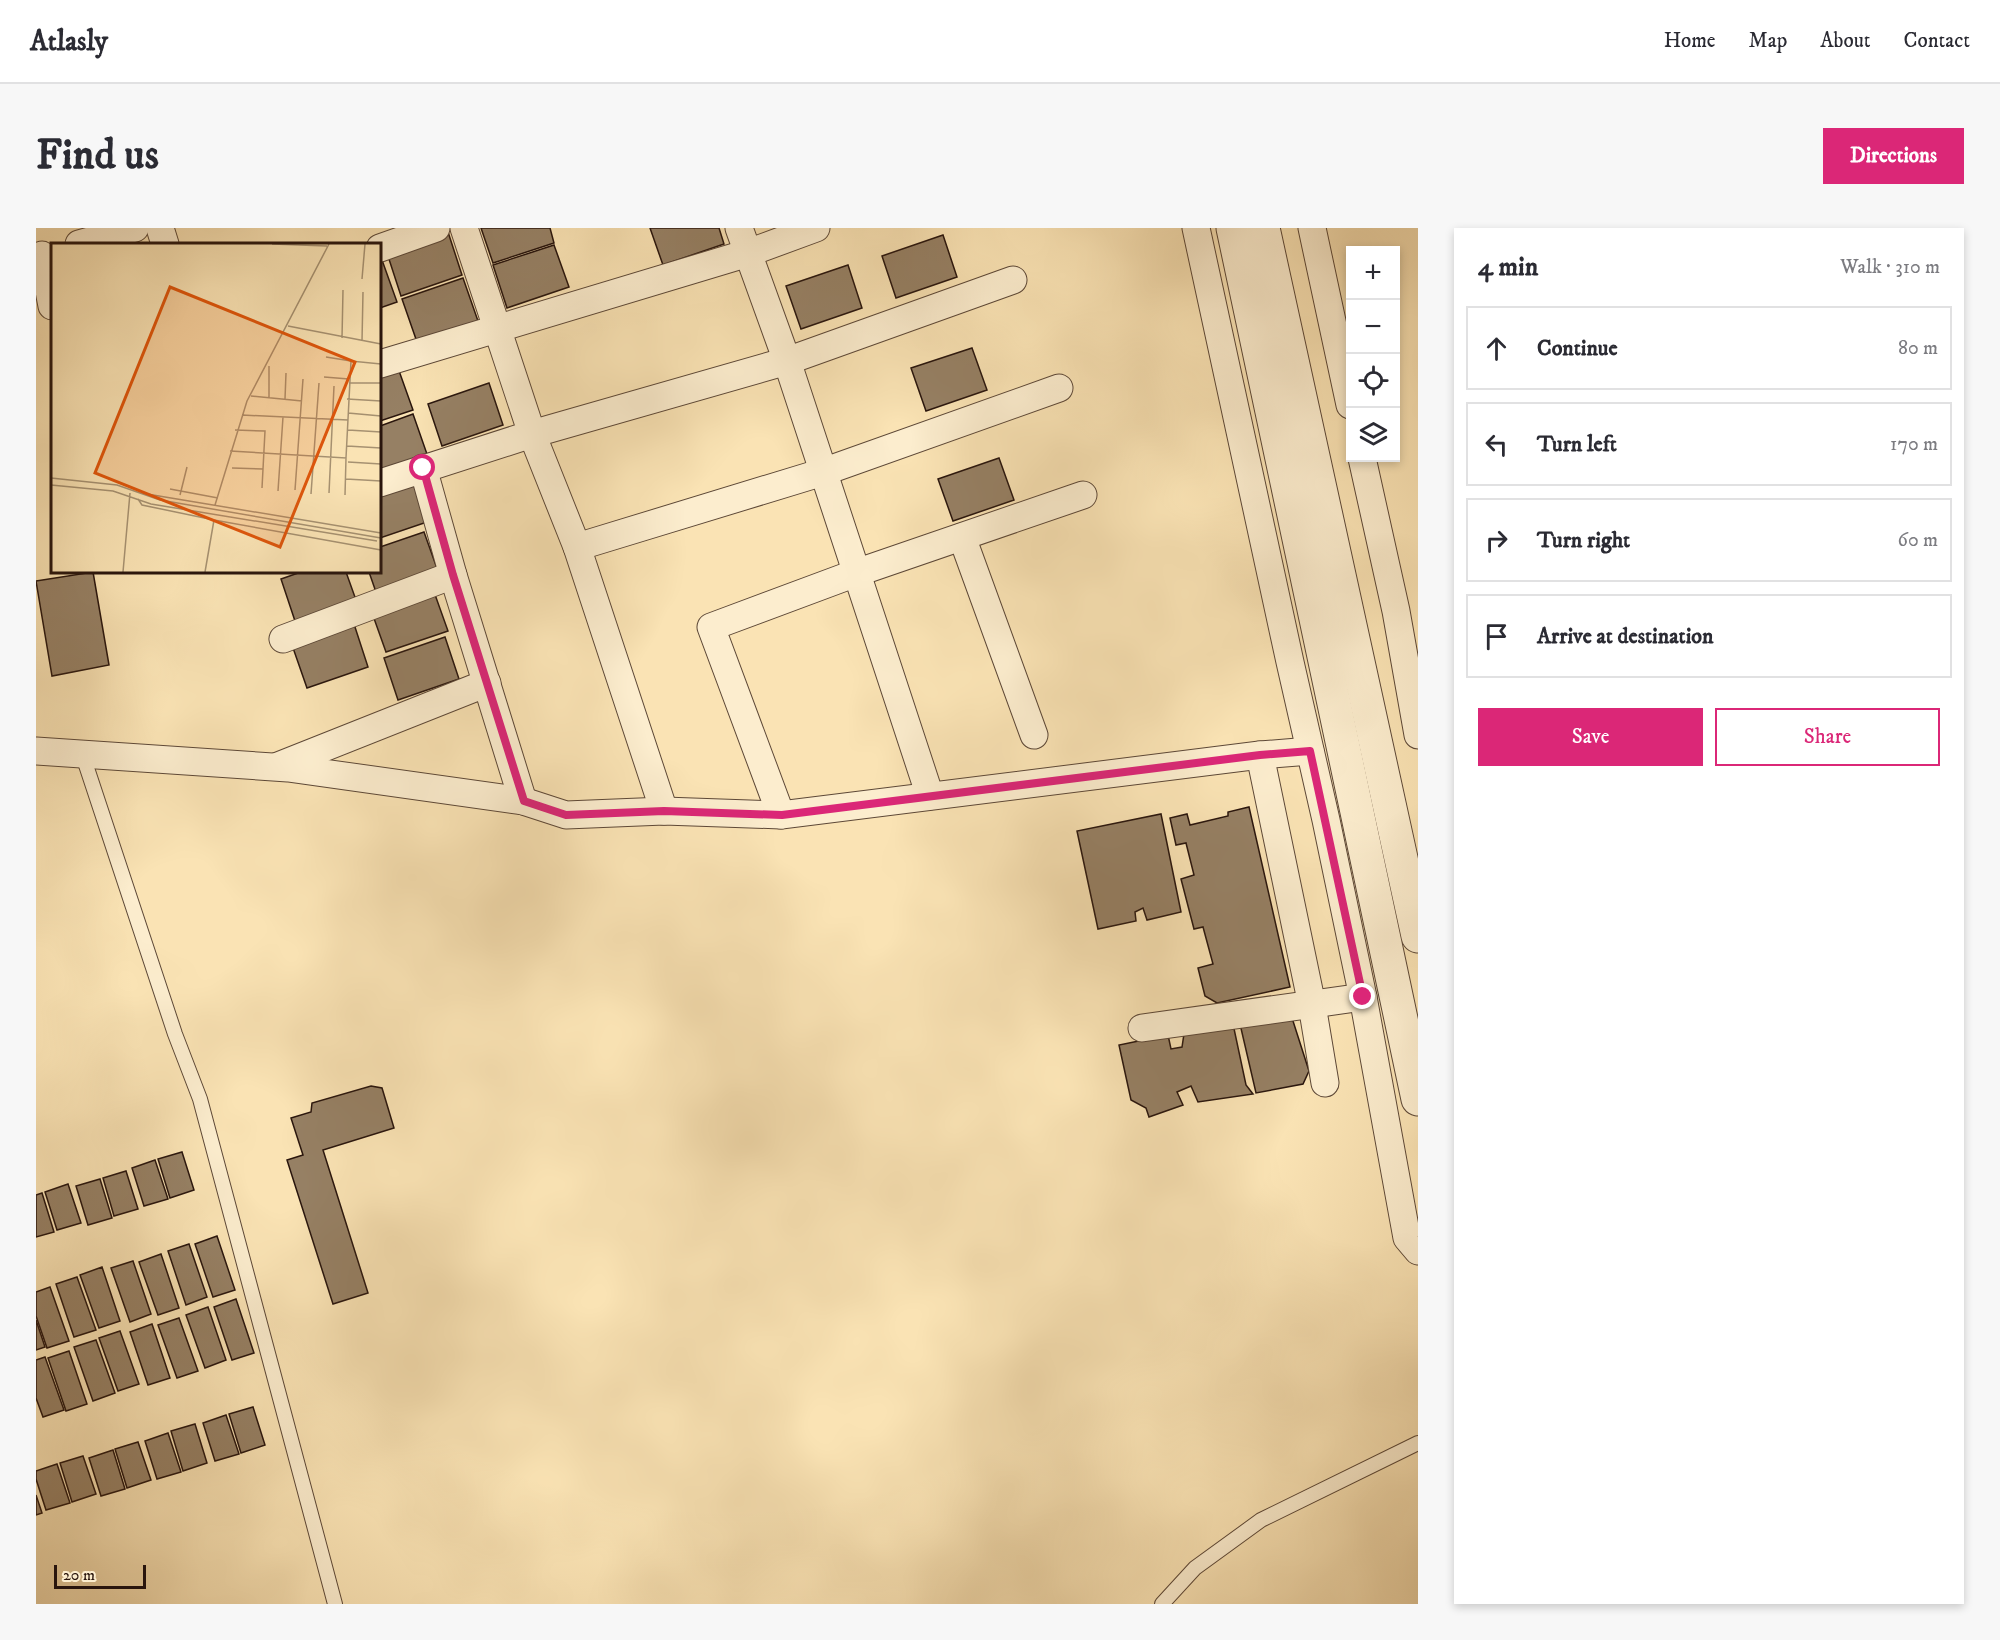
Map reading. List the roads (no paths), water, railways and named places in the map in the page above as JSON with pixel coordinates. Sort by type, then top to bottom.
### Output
[{"type":"street","points":[[82,243],[135,228]]},
{"type":"street","points":[[160,228],[165,243]]},
{"type":"street","points":[[381,248],[436,228]]},
{"type":"street","points":[[464,228],[532,434],[577,547],[664,811]]},
{"type":"street","points":[[381,364],[498,329],[743,240],[816,228]]},
{"type":"street","points":[[1196,228],[1363,997],[1407,1238],[1418,1251]]},
{"type":"street","points":[[1233,228],[1418,1100]]},
{"type":"street","points":[[1263,228],[1418,936]]},
{"type":"street","points":[[1312,228],[1346,386]]},
{"type":"street","points":[[743,240],[787,361],[930,796]]},
{"type":"street","points":[[44,247],[51,299]]},
{"type":"street","points":[[381,483],[532,434],[787,361],[1013,280]]},
{"type":"street","points":[[577,547],[823,472],[1059,388]]},
{"type":"street","points":[[1363,462],[1396,611],[1417,726]]},
{"type":"street","points":[[423,468],[453,575],[524,801]]},
{"type":"street","points":[[782,815],[711,627],[856,573],[1083,495]]},
{"type":"street","points":[[962,537],[1034,735]]},
{"type":"street","points":[[283,639],[453,575]]},
{"type":"street","points":[[274,767],[487,682]]},
{"type":"street","points":[[36,751],[274,767],[524,801],[566,815],[664,811],[782,815],[1260,755],[1310,751]]},
{"type":"street","points":[[1260,755],[1312,1005],[1325,1083]]},
{"type":"street","points":[[1142,1028],[1363,997]]},
{"type":"lane","points":[[82,753],[175,1034],[201,1100],[335,1604]]},
{"type":"lane","points":[[1162,1604],[1195,1568],[1261,1520],[1418,1443]]}]
